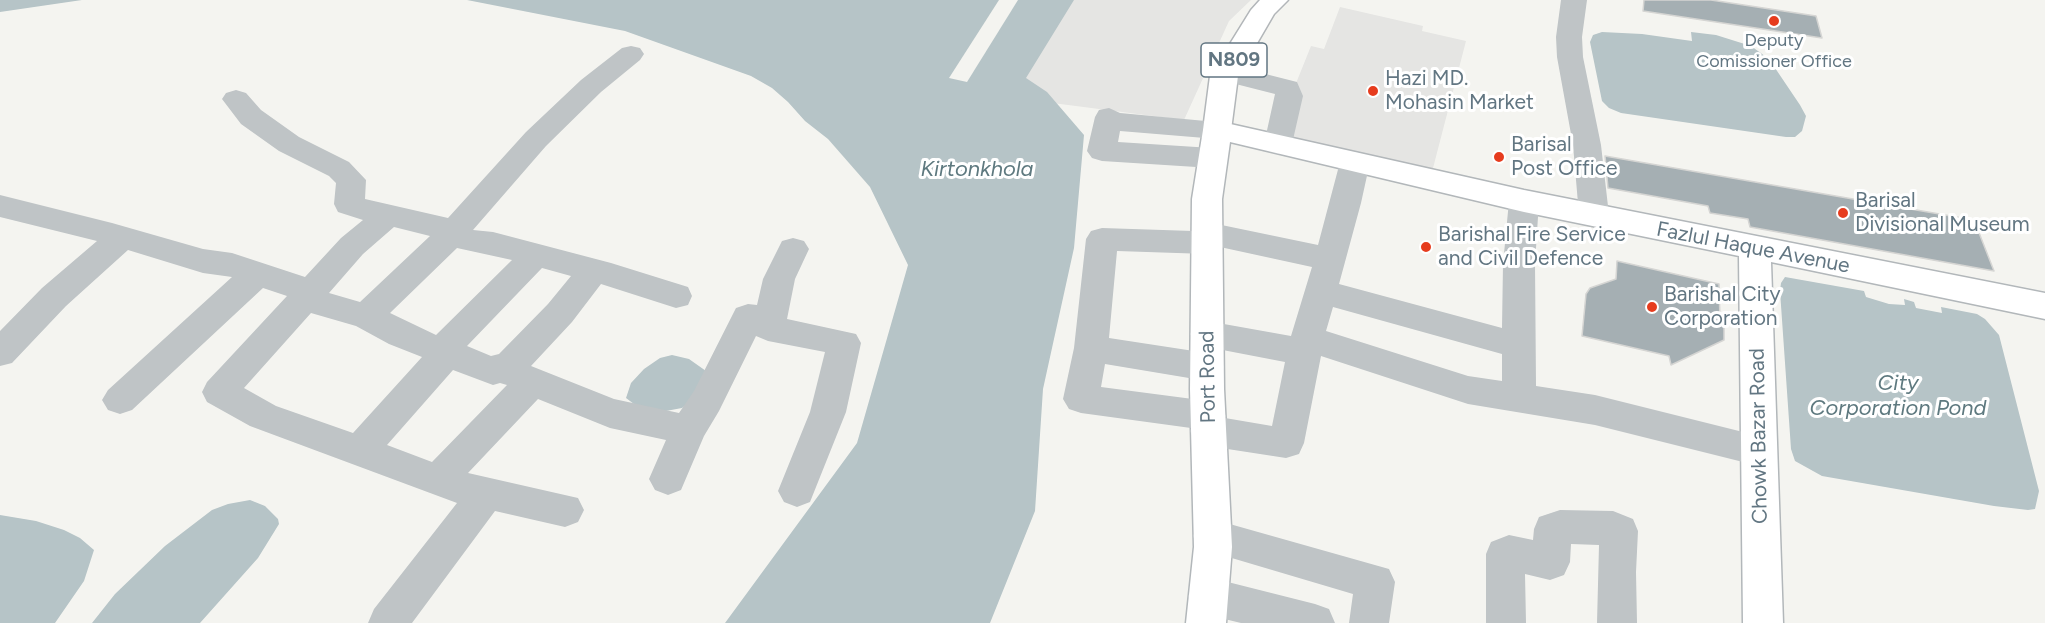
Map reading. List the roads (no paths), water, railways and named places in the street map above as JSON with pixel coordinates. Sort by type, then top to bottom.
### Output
[{"type":"main road","name":"N809","points":[[1215,144],[1226,74],[1264,10],[1275,0]]},
{"type":"main road","name":"Fazlul Haque Avenue","points":[[1215,144],[1278,144],[1524,201],[2045,306]]},
{"type":"main road","name":"Port Road","points":[[1207,610],[1212,536],[1208,423],[1207,199],[1215,144]]},
{"type":"main road","name":"Chowk Bazar Road","points":[[1755,249],[1763,623]]},
{"type":"street","points":[[1574,0],[1569,37],[1570,57],[1587,145],[1594,215]]},
{"type":"street","points":[[366,316],[453,233],[536,139],[591,86],[631,54]]},
{"type":"street","points":[[1226,74],[1287,88],[1289,96],[1278,144]]},
{"type":"street","points":[[236,99],[251,117],[290,144],[339,169],[351,180],[349,204],[351,206],[453,233],[480,243],[493,243],[676,296]]},
{"type":"street","points":[[1109,119],[1102,151],[1215,144]]},
{"type":"street","points":[[1330,259],[1207,238],[1102,239],[1091,348],[1081,399],[1208,423],[1286,442],[1306,345],[1347,203],[1355,162]]},
{"type":"street","points":[[1519,399],[1519,264],[1524,201]]},
{"type":"street","points":[[0,206],[123,237],[203,261],[232,265],[258,273],[308,296],[366,316],[401,335],[493,371],[498,367],[610,413],[688,430]]},
{"type":"street","points":[[387,216],[352,246],[219,393],[263,416],[458,487],[566,510]]},
{"type":"street","points":[[0,353],[54,297],[123,237]]},
{"type":"street","points":[[793,249],[779,279],[768,328],[844,343],[828,412],[797,491]]},
{"type":"street","points":[[360,451],[444,352],[536,255]]},
{"type":"street","points":[[439,479],[519,376],[560,313],[593,271]]},
{"type":"street","points":[[120,400],[258,273]]},
{"type":"street","points":[[1321,291],[1519,346]]},
{"type":"street","points":[[668,479],[688,430],[707,401],[748,317],[770,319]]},
{"type":"street","points":[[1091,348],[1207,350],[1306,345],[1468,390],[1595,410],[1759,451]]},
{"type":"street","points":[[388,623],[487,492]]},
{"type":"street","points":[[1506,623],[1505,554],[1550,562],[1553,529],[1560,527],[1612,528],[1618,531],[1617,623]]},
{"type":"street","points":[[1212,536],[1375,582],[1369,623]]},
{"type":"street","points":[[1207,610],[1315,623]]},
{"type":"water","points":[[0,0],[82,0],[0,12]]},
{"type":"water","name":"Kirtonkhola","points":[[467,0],[1074,0],[1026,78],[1047,92],[1084,135],[1074,248],[1043,389],[1035,511],[990,623],[725,623],[857,443],[908,265],[870,187],[828,139],[805,121],[772,88],[751,76],[625,31]]},
{"type":"water","points":[[1602,32],[1642,34],[1692,41],[1691,32],[1716,35],[1751,46],[1769,59],[1800,105],[1806,116],[1802,131],[1795,137],[1786,137],[1621,113],[1609,108],[1602,101],[1590,42],[1593,35]]},
{"type":"water","name":"City Corporation Pond","points":[[1785,277],[1864,291],[1866,297],[1889,304],[1905,305],[1904,299],[1914,302],[1916,308],[1942,313],[1941,307],[1977,314],[1985,319],[1999,335],[2039,491],[2035,509],[1994,506],[1822,476],[1795,461],[1791,449],[1780,291]]},
{"type":"water","points":[[672,355],[689,359],[706,371],[695,398],[682,408],[655,413],[638,407],[626,398],[631,383],[644,369],[660,358]]},
{"type":"water","points":[[250,500],[265,506],[278,519],[279,524],[258,558],[200,623],[92,623],[115,594],[165,546],[212,510]]},
{"type":"water","points":[[0,515],[36,521],[64,530],[80,538],[94,550],[84,581],[55,623],[0,623]]},
{"type":"place","name":"Deputy Comissioner Office","points":[[1774,21]]},
{"type":"place","name":"Hazi MD. Mohasin Market","points":[[1373,91]]},
{"type":"place","name":"Barisal Post Office","points":[[1499,157]]},
{"type":"place","name":"Barisal Divisional Museum","points":[[1843,213]]},
{"type":"place","name":"Barishal Fire Service and Civil Defence","points":[[1426,247]]},
{"type":"place","name":"Barishal City Corporation","points":[[1652,307]]}]
